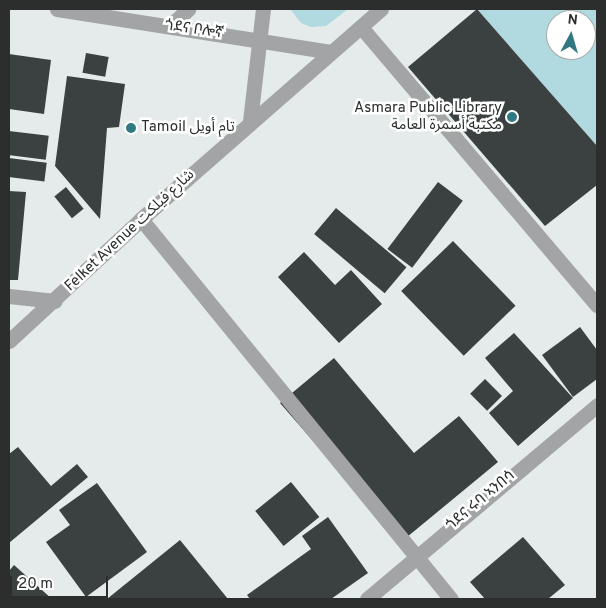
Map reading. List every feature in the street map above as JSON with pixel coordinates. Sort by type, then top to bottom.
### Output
[{"type":"street","name":"ጎደና ቦሎኛ","points":[[57,9],[260,39],[331,52]]},
{"type":"street","points":[[170,26],[188,9]]},
{"type":"street","points":[[250,121],[263,9]]},
{"type":"street","name":"Felket Avenue شارع فيلكت","points":[[9,341],[56,301],[141,219],[250,121],[381,9]]},
{"type":"street","points":[[361,27],[597,305]]},
{"type":"street","points":[[141,219],[414,557],[451,599]]},
{"type":"street","points":[[9,296],[56,301]]},
{"type":"street","name":"ጎደና ሩባ ኣንበሳ","points":[[367,599],[414,557],[597,405]]},
{"type":"shaded area","points":[[290,9],[348,9],[326,26],[311,27],[301,23]]},
{"type":"shaded area","points":[[477,9],[597,9],[597,146]]},
{"type":"building","name":"Asmara Public Library مكتبة أسمرة العامة","points":[[477,9],[597,146],[597,185],[545,226],[408,67]]},
{"type":"building","points":[[86,53],[109,57],[105,77],[83,73]]},
{"type":"building","points":[[9,54],[51,60],[44,114],[9,109]]},
{"type":"building","points":[[67,76],[125,84],[119,127],[107,128],[100,219],[55,166]]},
{"type":"building","points":[[9,131],[49,136],[46,160],[9,155]]},
{"type":"building","points":[[9,158],[47,163],[44,181],[9,177]]},
{"type":"building","points":[[438,182],[463,201],[412,268],[387,249]]},
{"type":"building","points":[[66,187],[84,209],[72,218],[54,196]]},
{"type":"building","points":[[9,191],[26,192],[18,280],[9,280]]},
{"type":"building","points":[[336,208],[406,267],[385,293],[314,234]]},
{"type":"building","points":[[453,241],[516,306],[464,356],[401,291]]},
{"type":"building","points":[[304,252],[335,285],[351,270],[382,304],[339,343],[278,277]]},
{"type":"building","points":[[580,327],[597,350],[597,379],[573,397],[542,355]]},
{"type":"building","points":[[514,333],[573,398],[518,446],[489,413],[513,391],[485,358]]},
{"type":"building","points":[[334,358],[414,453],[459,416],[498,462],[401,542],[280,403]]},
{"type":"building","points":[[485,379],[502,396],[487,411],[470,394]]},
{"type":"building","points":[[18,447],[51,486],[77,464],[88,477],[9,543],[9,454]]},
{"type":"building","points":[[291,482],[319,517],[284,546],[255,511]]},
{"type":"building","points":[[97,483],[147,552],[86,597],[46,542],[70,525],[59,510]]},
{"type":"building","points":[[328,517],[368,573],[331,599],[250,599],[247,595],[311,549],[302,536]]},
{"type":"building","points":[[523,537],[565,585],[548,599],[485,599],[470,582]]},
{"type":"building","points":[[180,540],[228,599],[107,599]]},
{"type":"building","points":[[14,565],[52,599],[9,599],[9,571]]},
{"type":"place","name":"Asmara Public Library مكتبة أسمرة العامة","points":[[512,117]]},
{"type":"place","name":"Tamoil تام أويل","points":[[131,128]]}]
